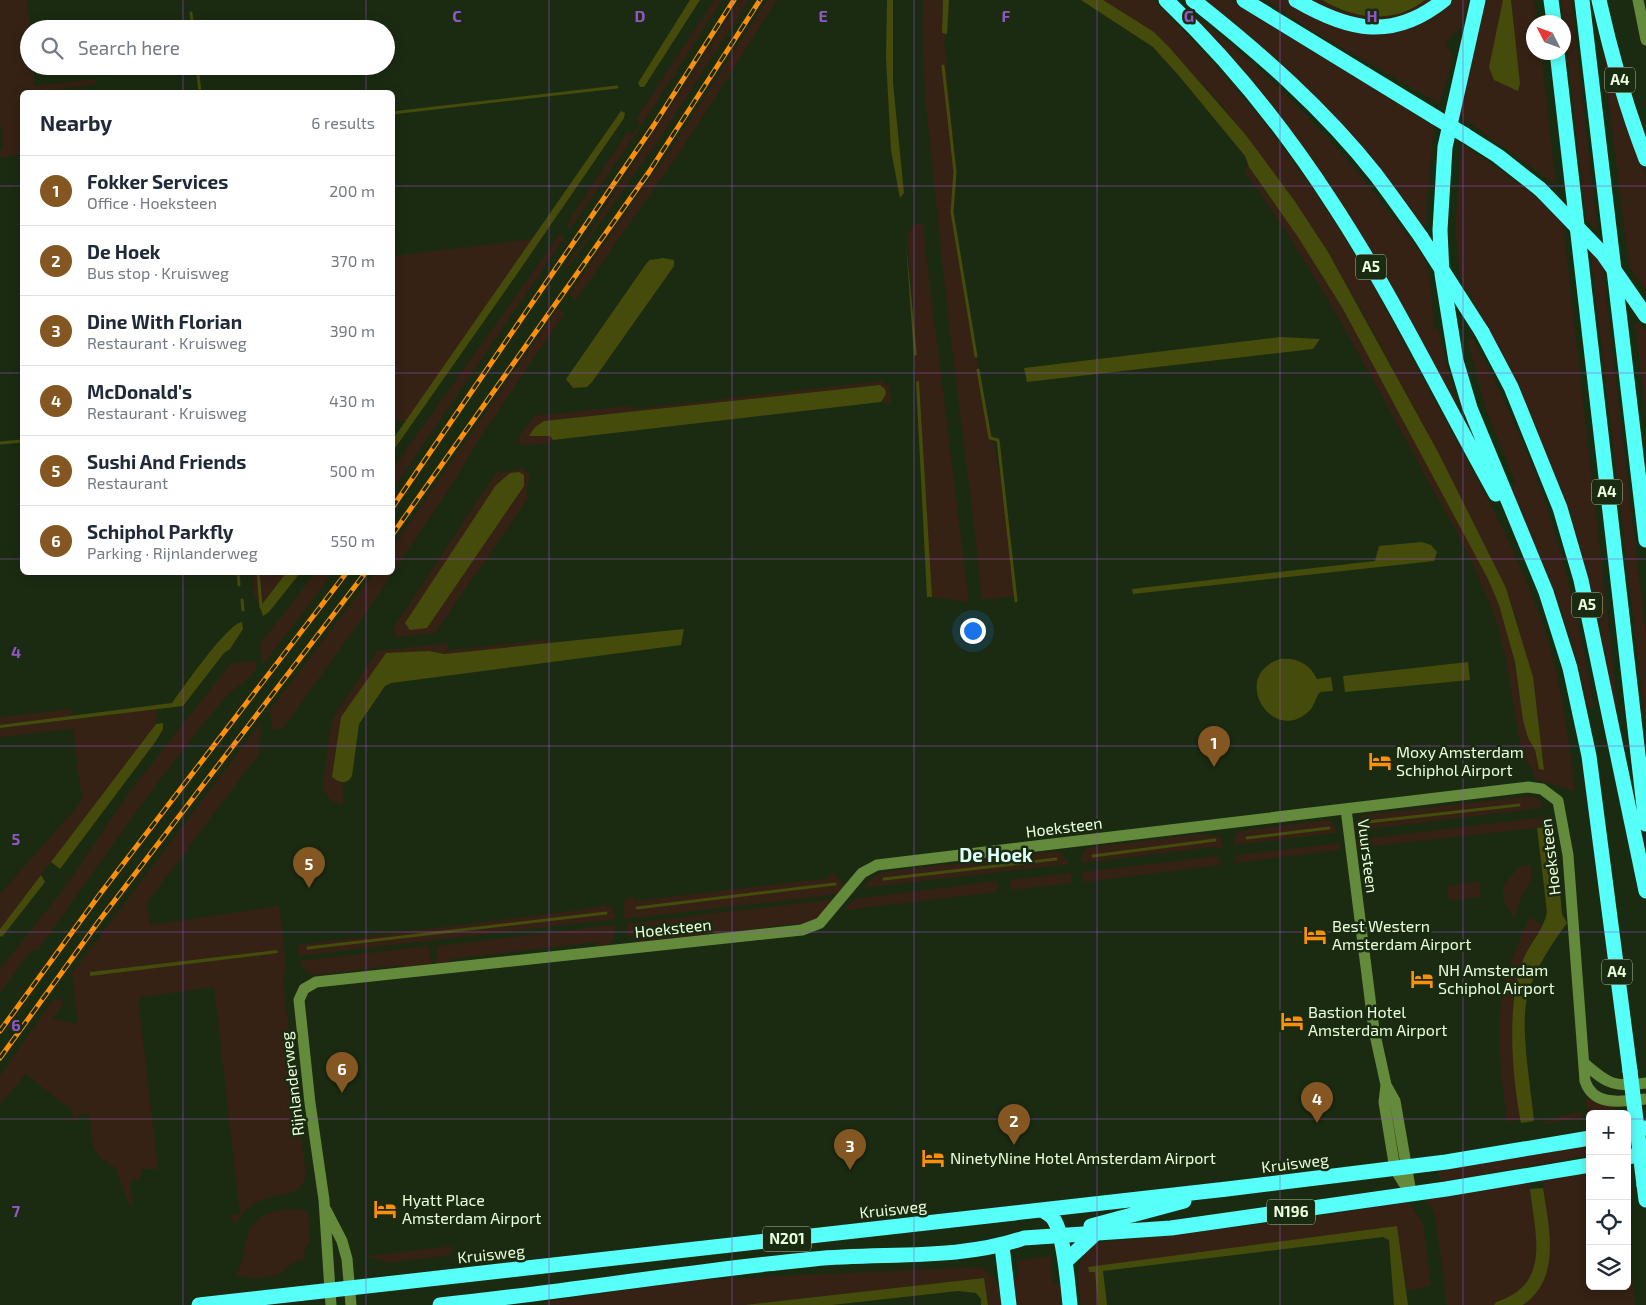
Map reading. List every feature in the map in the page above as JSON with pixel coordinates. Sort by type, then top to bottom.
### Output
[{"type":"highway","name":"A5","points":[[1166,0],[1203,38],[1268,114],[1334,204],[1379,280],[1534,563]]},
{"type":"highway","name":"A5","points":[[1193,0],[1270,64],[1324,116],[1375,174],[1445,272],[1482,332],[1510,386],[1560,508],[1583,589],[1646,891]]},
{"type":"highway","points":[[1244,0],[1498,156],[1540,189],[1603,254],[1646,316]]},
{"type":"highway","points":[[1296,0],[1336,21],[1363,28],[1390,27],[1415,20],[1444,0]]},
{"type":"highway","name":"A4","points":[[1478,0],[1458,82],[1445,147],[1441,189],[1442,274],[1456,362],[1470,408],[1534,563],[1570,668],[1588,756],[1645,1192]]},
{"type":"highway","points":[[1551,0],[1553,15]]},
{"type":"highway","name":"A4","points":[[1582,0],[1646,540]]},
{"type":"highway","name":"A4","points":[[1599,0],[1631,118],[1646,158]]},
{"type":"highway","name":"A4","points":[[1558,60],[1646,824]]},
{"type":"highway","points":[[1631,1130],[1646,1128]]},
{"type":"highway","name":"Kruisweg","points":[[199,1305],[330,1298],[349,1288],[1401,1168],[1586,1139]]},
{"type":"highway","points":[[1631,1156],[1646,1154]]},
{"type":"highway","name":"N196","points":[[1002,1246],[1024,1238],[1060,1234],[1171,1228],[1411,1194],[1586,1166]]},
{"type":"highway","name":"N196","points":[[1060,1234],[1227,1189]]},
{"type":"highway","points":[[1042,1210],[1052,1217],[1060,1234],[1066,1260],[1070,1305]]},
{"type":"highway","points":[[1066,1260],[1096,1233]]},
{"type":"highway","points":[[1002,1246],[1009,1305]]},
{"type":"highway","name":"N201","points":[[440,1305],[776,1263],[1002,1246]]},
{"type":"street","points":[[1638,0],[1646,40]]},
{"type":"street","name":"Hoeksteen","points":[[304,989],[316,982],[802,930],[820,923],[862,873],[877,865],[1528,787],[1542,789],[1558,801],[1568,855],[1587,1086],[1592,1093],[1609,1101],[1646,1099]]},
{"type":"street","name":"Vuursteen","points":[[1346,808],[1374,1030],[1386,1085],[1395,1100],[1401,1168],[1411,1194]]},
{"type":"street","name":"Rijnlanderweg","points":[[304,989],[299,1000],[324,1207],[330,1298]]},
{"type":"street","points":[[1585,1064],[1607,1083],[1624,1086],[1646,1083]]},
{"type":"street","name":"Rijnlanderweg","points":[[324,1207],[342,1241],[347,1259],[351,1305]]},
{"type":"shaded area","points":[[0,0],[27,0],[29,20],[20,20],[20,75],[34,75],[35,86],[97,79],[95,84],[56,90],[20,90],[20,155],[0,158],[0,150],[3,149],[0,121]]},
{"type":"shaded area","points":[[690,0],[700,0],[644,87],[640,87],[638,83]]},
{"type":"shaded area","points":[[714,0],[722,0],[642,125],[571,228],[566,225],[628,131],[633,134],[640,123],[636,119]]},
{"type":"shaded area","points":[[740,0],[749,0],[661,137],[568,268],[565,266],[592,229]]},
{"type":"shaded area","points":[[767,0],[777,0],[682,149],[576,300],[569,294],[675,143]]},
{"type":"shaded area","points":[[887,0],[893,0],[893,83],[904,193],[900,198],[891,150],[886,58]]},
{"type":"shaded area","points":[[923,0],[943,0],[942,33],[947,34],[944,40],[956,167],[953,218],[971,331],[1008,517],[1017,596],[982,600],[946,301],[928,126],[922,25]]},
{"type":"shaded area","points":[[943,0],[949,0],[947,34],[942,33]]},
{"type":"shaded area","points":[[1081,0],[1103,0],[1154,32],[1168,46],[1245,134],[1294,200],[1328,252],[1438,452],[1506,588],[1533,677],[1544,770],[1539,769],[1535,750],[1528,738],[1523,720],[1515,662],[1499,605],[1488,579],[1343,309],[1298,237],[1249,167],[1245,156],[1180,77],[1153,47]]},
{"type":"shaded area","points":[[1103,0],[1153,0],[1178,25],[1225,76],[1269,130],[1330,215],[1356,257],[1479,482],[1526,579],[1550,647],[1559,682],[1575,791],[1535,779],[1521,748],[1500,634],[1479,577],[1335,312],[1268,204],[1244,170],[1249,167],[1298,237],[1343,309],[1488,579],[1499,605],[1515,662],[1528,738],[1535,750],[1537,763],[1544,770],[1537,708],[1516,616],[1506,588],[1438,452],[1359,306],[1294,200],[1221,104],[1154,32]]},
{"type":"shaded area","points":[[1176,0],[1264,73],[1318,127],[1368,184],[1420,252],[1430,279],[1434,329],[1438,329],[1453,389],[1474,451],[1362,245]]},
{"type":"shaded area","points":[[1206,0],[1229,0],[1434,126],[1425,229],[1376,166],[1324,107],[1268,52]]},
{"type":"shaded area","points":[[1265,0],[1290,0],[1362,31],[1448,0],[1468,0],[1461,27],[1445,43],[1453,56],[1440,104],[1318,34]]},
{"type":"shaded area","points":[[1302,0],[1322,0],[1344,12],[1381,17],[1408,10],[1425,0],[1438,0],[1412,17],[1363,24]]},
{"type":"shaded area","points":[[1322,0],[1425,0],[1413,8],[1400,13],[1374,16],[1347,12]]},
{"type":"shaded area","points":[[1482,0],[1503,0],[1489,67],[1520,89],[1511,0],[1534,0],[1536,15],[1526,15],[1526,60],[1542,60],[1556,185],[1456,113]]},
{"type":"shaded area","points":[[1503,0],[1511,0],[1520,84],[1518,91],[1494,80],[1489,67]]},
{"type":"shaded area","points":[[1561,0],[1571,0],[1598,233],[1586,219],[1568,60],[1571,60],[1571,15],[1563,15]]},
{"type":"shaded area","points":[[1606,55],[1646,176],[1646,291],[1629,266],[1603,56]]},
{"type":"shaded area","points":[[621,111],[625,113],[624,118],[517,274],[395,448],[395,436]]},
{"type":"shaded area","points":[[1462,144],[1530,191],[1563,224],[1618,709],[1613,708],[1600,626],[1586,569],[1565,500],[1519,387],[1460,277],[1455,227]]},
{"type":"shaded area","points":[[924,223],[925,245],[969,602],[932,597],[919,382],[916,382],[914,356],[917,355],[907,235],[915,224]]},
{"type":"shaded area","points":[[560,234],[565,237],[395,486],[395,465]]},
{"type":"shaded area","points":[[532,239],[406,421],[395,422],[395,256]]},
{"type":"shaded area","points":[[906,244],[917,355],[914,356]]},
{"type":"shaded area","points":[[1590,248],[1602,263],[1646,636],[1646,730]]},
{"type":"shaded area","points":[[663,258],[674,260],[674,266],[592,382],[587,387],[573,388],[566,379],[646,264],[650,260]]},
{"type":"shaded area","points":[[558,308],[565,313],[480,438],[455,480],[395,569],[395,543]]},
{"type":"shaded area","points":[[1639,322],[1646,331],[1646,418],[1635,325]]},
{"type":"shaded area","points":[[1281,337],[1320,339],[1313,349],[1027,382],[1024,368]]},
{"type":"shaded area","points":[[1472,337],[1515,425],[1547,507],[1571,592],[1594,708],[1588,708],[1574,651],[1555,595],[1509,487],[1516,484],[1486,409],[1467,339]]},
{"type":"shaded area","points":[[881,381],[889,386],[891,404],[881,402],[885,389],[880,385],[544,421],[530,436],[550,436],[553,440],[548,444],[521,445],[517,440],[534,416],[627,406],[635,409]]},
{"type":"shaded area","points":[[919,381],[932,597],[927,597],[916,382]]},
{"type":"shaded area","points":[[880,385],[885,389],[886,394],[881,402],[553,440],[550,436],[529,436],[535,427],[544,421]]},
{"type":"shaded area","points":[[523,468],[530,475],[526,493],[529,497],[435,633],[396,637],[393,629],[497,471],[501,473]]},
{"type":"shaded area","points":[[519,472],[524,475],[524,486],[427,628],[410,630],[405,623],[496,485],[510,473]]},
{"type":"shaded area","points":[[1422,542],[1431,545],[1437,552],[1434,561],[1133,594],[1132,589],[1375,561],[1379,546]]},
{"type":"shaded area","points":[[252,575],[284,575],[260,607],[254,595]]},
{"type":"shaded area","points":[[284,575],[298,575],[269,612],[263,616],[260,607]]},
{"type":"shaded area","points":[[313,575],[331,575],[263,665],[260,644]]},
{"type":"shaded area","points":[[372,575],[391,575],[283,728],[272,730],[270,710]]},
{"type":"shaded area","points":[[242,622],[243,629],[230,649],[224,653],[183,706],[0,728],[0,725],[172,703],[217,644],[235,625]]},
{"type":"shaded area","points":[[684,629],[681,645],[391,683],[385,686],[359,724],[352,776],[345,782],[337,781],[332,777],[341,717],[386,653],[429,651],[444,654]]},
{"type":"shaded area","points":[[547,640],[547,644],[444,654],[429,651],[386,654],[337,781],[343,783],[343,805],[331,801],[324,791],[323,781],[332,720],[377,651],[448,643],[448,650]]},
{"type":"shaded area","points":[[1280,659],[1297,660],[1311,669],[1317,679],[1331,677],[1333,691],[1320,692],[1310,710],[1294,720],[1281,720],[1270,714],[1261,704],[1257,692],[1258,679],[1265,668]]},
{"type":"shaded area","points":[[255,661],[256,671],[227,696],[199,729],[141,805],[38,950],[31,951],[0,993],[0,969],[62,891],[131,790],[231,663]]},
{"type":"shaded area","points":[[1468,662],[1470,680],[1345,692],[1343,676]]},
{"type":"shaded area","points":[[71,709],[72,716],[0,725],[0,717]]},
{"type":"shaded area","points":[[157,709],[156,724],[0,929],[0,894],[82,801],[73,729],[0,737],[0,728]]},
{"type":"shaded area","points":[[261,722],[259,754],[147,903],[150,925],[279,906],[286,965],[283,981],[306,1175],[299,1188],[288,1194],[269,1198],[254,1204],[247,1209],[236,1223],[228,1216],[240,1214],[214,987],[138,998],[158,1169],[141,1169],[141,1177],[129,1183],[134,1204],[129,1204],[115,1167],[96,1152],[92,1139],[90,1115],[79,1113],[75,1124],[72,1111],[26,1074],[0,1104],[0,1076],[53,999],[65,1001],[53,1019],[78,1024],[72,973]],"holes":[[[277,950],[278,953],[90,972]]]},
{"type":"shaded area","points":[[163,723],[163,729],[156,741],[60,869],[51,862],[156,724]]},
{"type":"shaded area","points":[[1530,796],[1540,799],[1542,808],[1354,831],[1355,822],[1364,815]]},
{"type":"shaded area","points":[[1552,816],[1554,826],[1356,848],[1355,840]]},
{"type":"shaded area","points":[[1328,820],[1335,826],[1337,833],[1234,845],[1235,835],[1240,831]]},
{"type":"shaded area","points":[[1554,826],[1562,914],[1567,923],[1540,965],[1528,994],[1525,1039],[1534,1121],[1521,1123],[1513,1063],[1514,998],[1523,960],[1543,924],[1547,912],[1537,828]]},
{"type":"shaded area","points":[[1200,834],[1221,837],[1223,849],[1214,847],[1081,863],[1082,855],[1086,848]]},
{"type":"shaded area","points":[[1339,843],[1340,850],[1236,863],[1235,855]]},
{"type":"shaded area","points":[[1059,851],[1069,864],[862,888],[876,875],[885,872]]},
{"type":"shaded area","points":[[1220,856],[1221,865],[1084,882],[1082,872]]},
{"type":"shaded area","points":[[1530,864],[1532,879],[1522,895],[1514,918],[1503,900],[1503,886],[1519,867]]},
{"type":"shaded area","points":[[829,872],[836,875],[844,886],[839,894],[624,919],[624,901],[633,895],[634,901],[829,878]]},
{"type":"shaded area","points":[[1071,873],[1072,883],[1011,890],[1010,880]]},
{"type":"shaded area","points":[[41,875],[45,882],[2,937],[0,936],[0,929]]},
{"type":"shaded area","points":[[997,881],[997,892],[845,910],[854,899]]},
{"type":"shaded area","points":[[1479,882],[1481,897],[1449,901],[1447,886]]},
{"type":"shaded area","points":[[836,899],[814,921],[805,923],[637,942],[627,934],[626,924]]},
{"type":"shaded area","points":[[605,905],[613,909],[616,919],[298,956],[298,945],[581,910]]},
{"type":"shaded area","points":[[1530,917],[1542,925],[1529,949],[1520,973],[1513,1019],[1513,1043],[1521,1119],[1507,1122],[1500,1053],[1499,1026],[1501,1000],[1510,963]]},
{"type":"shaded area","points":[[615,925],[614,939],[608,945],[598,946],[597,942],[451,959],[451,964],[436,966],[437,946]]},
{"type":"shaded area","points":[[427,946],[430,950],[432,966],[402,969],[401,965],[315,975],[307,972],[300,961]]},
{"type":"shaded area","points":[[277,950],[278,953],[90,976],[90,972]]},
{"type":"shaded area","points":[[1585,1098],[1613,1105],[1614,1110],[1588,1110]]},
{"type":"shaded area","points":[[1583,1111],[1581,1117],[1542,1125],[1548,1120],[1551,1121],[1551,1119]]},
{"type":"shaded area","points":[[1586,1145],[1586,1156],[1440,1182],[1438,1171]]},
{"type":"shaded area","points":[[1586,1171],[1586,1290],[1631,1290],[1631,1264],[1635,1305],[1523,1305],[1536,1293],[1544,1279],[1548,1264],[1549,1230],[1542,1180]]},
{"type":"shaded area","points":[[1529,1182],[1536,1236],[1536,1252],[1533,1268],[1526,1282],[1514,1293],[1496,1302],[1494,1305],[1447,1305],[1435,1213],[1425,1199]]},
{"type":"shaded area","points":[[1543,1188],[1550,1235],[1550,1251],[1543,1281],[1535,1294],[1523,1305],[1494,1305],[1496,1302],[1514,1294],[1526,1283],[1533,1270],[1536,1256],[1536,1240],[1530,1189]]},
{"type":"shaded area","points":[[1408,1201],[1423,1223],[1431,1286],[1407,1291],[1397,1226],[1095,1272],[1098,1305],[1081,1305],[1078,1270],[1084,1256],[1097,1243],[1295,1220]]},
{"type":"shaded area","points":[[298,1209],[308,1211],[310,1241],[305,1249],[304,1259],[272,1276],[250,1278],[236,1275],[242,1261],[247,1237],[255,1222],[267,1214],[282,1210]]},
{"type":"shaded area","points":[[1397,1226],[1408,1305],[1394,1305],[1389,1240],[1383,1237],[1103,1271],[1107,1305],[1098,1305],[1095,1272],[1089,1272],[1088,1267]]},
{"type":"shaded area","points":[[452,1246],[453,1251],[451,1255],[394,1262],[386,1262],[367,1256]]},
{"type":"shaded area","points":[[1051,1256],[1053,1283],[1060,1283],[1063,1305],[1013,1305],[1010,1279],[1018,1278],[1017,1261]]},
{"type":"shaded area","points":[[979,1267],[994,1277],[1001,1292],[1003,1305],[988,1305],[984,1278],[745,1305],[547,1305],[544,1302],[693,1280]]},
{"type":"shaded area","points":[[984,1278],[988,1305],[981,1305],[981,1299],[976,1293],[958,1291],[832,1305],[745,1305]]},
{"type":"waterway","points":[[191,13],[192,20]]},
{"type":"waterway","points":[[943,66],[955,172],[952,212],[976,356]]},
{"type":"waterway","points":[[198,75],[200,90]]},
{"type":"waterway","points":[[395,113],[617,87]]},
{"type":"waterway","points":[[978,370],[990,438],[998,440],[1016,601]]},
{"type":"waterway","points":[[0,443],[20,441]]},
{"type":"waterway","points":[[238,575],[239,585]]},
{"type":"waterway","points":[[258,575],[261,607]]},
{"type":"waterway","points":[[242,600],[243,610]]},
{"type":"waterway","points":[[1367,822],[1519,805]]},
{"type":"waterway","points":[[1247,838],[1329,828]]},
{"type":"waterway","points":[[1093,856],[1215,840]]},
{"type":"waterway","points":[[884,879],[1056,859]]},
{"type":"waterway","points":[[637,908],[835,884]]},
{"type":"waterway","points":[[308,948],[606,913]]},
{"type":"railway","points":[[395,504],[654,125],[734,0]]},
{"type":"railway","points":[[395,531],[649,172],[760,0]]},
{"type":"railway","points":[[0,1031],[100,894],[345,575]]},
{"type":"railway","points":[[0,1058],[99,921],[364,575]]},
{"type":"place","name":"Moxy Amsterdam Schiphol Airport","points":[[1380,761]]},
{"type":"place","name":"Fokker Services","points":[[1214,767]]},
{"type":"place","name":"Sushi And Friends","points":[[309,888]]},
{"type":"place","name":"Best Western Amsterdam Airport","points":[[1315,935]]},
{"type":"place","name":"NH Amsterdam Schiphol Airport","points":[[1422,979]]},
{"type":"place","name":"Bastion Hotel Amsterdam Airport","points":[[1292,1021]]},
{"type":"place","name":"Schiphol Parkfly","points":[[342,1093]]},
{"type":"place","name":"McDonald's","points":[[1317,1123]]},
{"type":"place","name":"De Hoek","points":[[1014,1145]]},
{"type":"place","name":"NinetyNine Hotel Amsterdam Airport","points":[[933,1158]]},
{"type":"place","name":"Dine With Florian","points":[[850,1170]]},
{"type":"place","name":"Hyatt Place Amsterdam Airport","points":[[385,1209]]},
{"type":"district","name":"De Hoek","points":[[996,855]]}]
